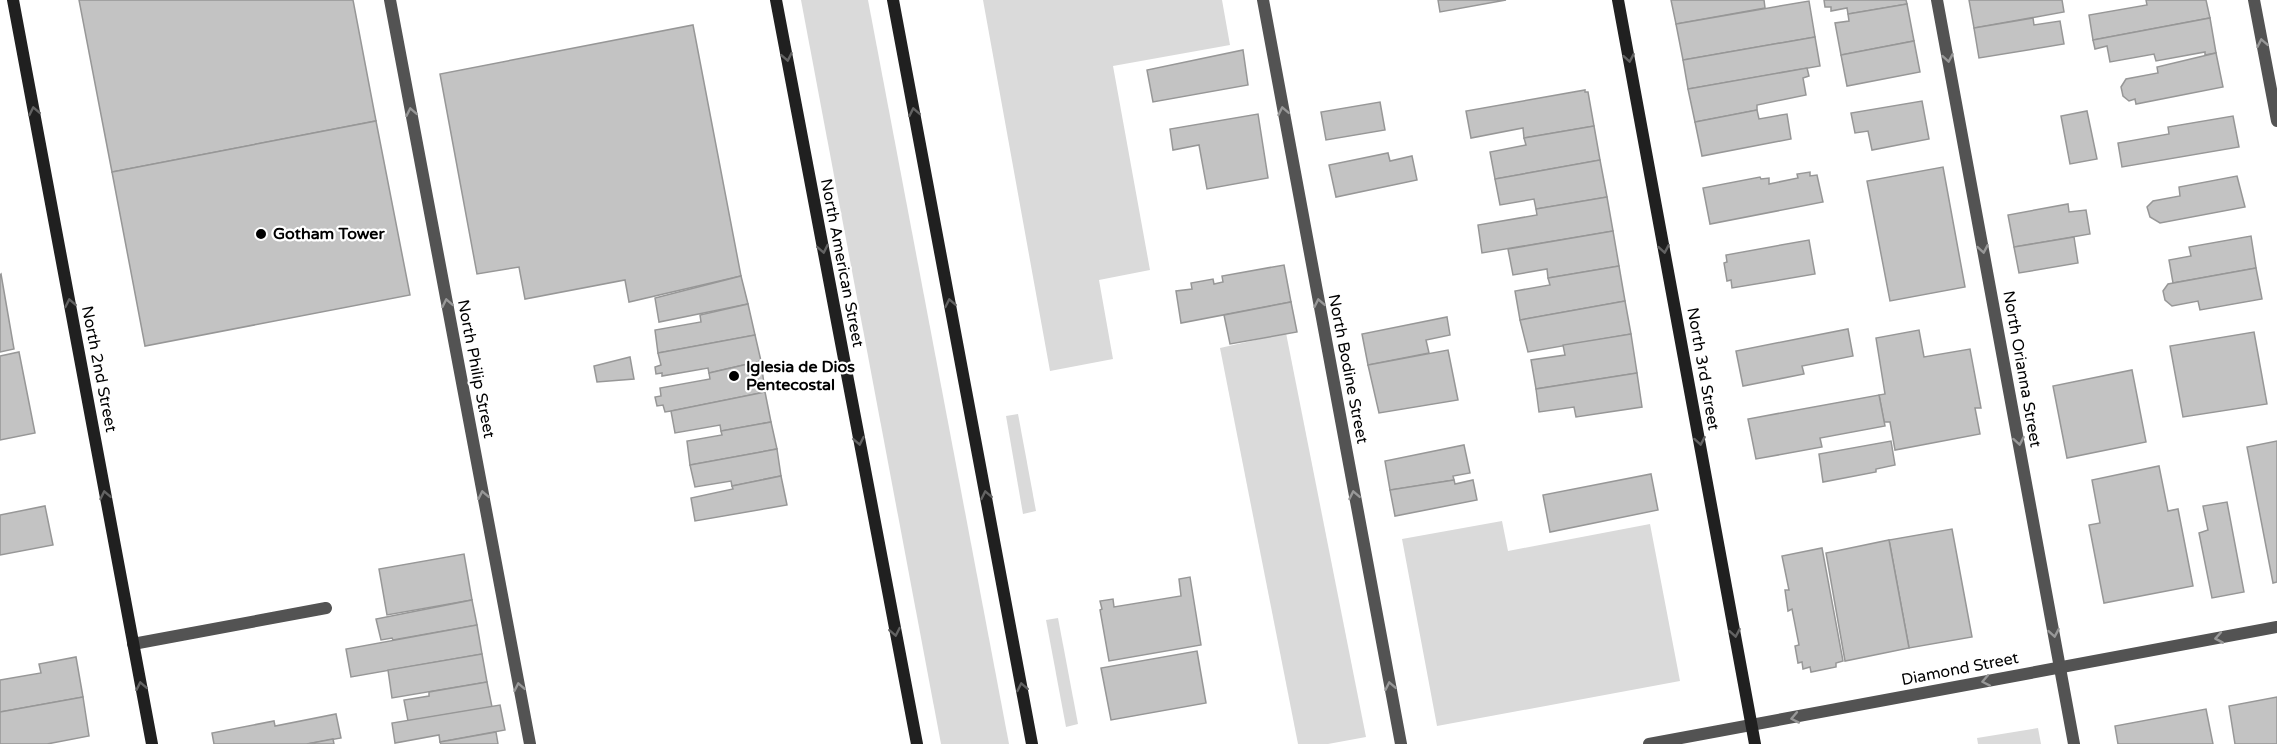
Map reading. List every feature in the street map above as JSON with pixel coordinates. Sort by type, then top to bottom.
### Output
[{"type":"street","name":"North 2nd Street","points":[[13,0],[152,744]]},
{"type":"street","name":"North Philip Street","points":[[390,0],[530,744]]},
{"type":"street","name":"North American Street","points":[[776,0],[917,744]]},
{"type":"street","points":[[893,0],[1032,744]]},
{"type":"street","name":"North Bodine Street","points":[[1263,0],[1401,744]]},
{"type":"street","name":"North 3rd Street","points":[[1618,0],[1755,744]]},
{"type":"street","name":"North Orianna Street","points":[[1937,0],[2074,744]]},
{"type":"street","points":[[2254,0],[2277,122]]},
{"type":"street","points":[[133,644],[198,630],[326,608]]},
{"type":"street","name":"Diamond Street","points":[[1649,744],[2277,627]]},
{"type":"shaded area","points":[[801,0],[868,0],[1009,744],[941,744]]},
{"type":"shaded area","points":[[983,0],[1222,0],[1230,45],[1113,66],[1150,270],[1099,280],[1113,359],[1050,371]]},
{"type":"shaded area","points":[[1286,333],[1366,737],[1328,744],[1298,744],[1220,348]]},
{"type":"shaded area","points":[[1018,414],[1036,511],[1023,514],[1006,416]]},
{"type":"shaded area","points":[[1502,521],[1508,551],[1650,524],[1680,681],[1437,726],[1402,539]]},
{"type":"shaded area","points":[[1058,618],[1078,724],[1066,727],[1046,620]]},
{"type":"shaded area","points":[[2038,728],[2041,744],[1978,744],[1977,738]]},
{"type":"building","points":[[79,0],[353,0],[376,121],[112,172]]},
{"type":"building","points":[[1438,0],[1506,0],[1440,12]]},
{"type":"building","points":[[1671,0],[1764,0],[1765,8],[1676,24]]},
{"type":"building","points":[[1824,0],[1906,0],[1907,4],[1848,14],[1847,8],[1831,11],[1831,7],[1825,7]]},
{"type":"building","points":[[1969,0],[2062,0],[2064,12],[1974,28]]},
{"type":"building","points":[[2146,0],[2206,0],[2210,18],[2093,40],[2089,15],[2147,5]]},
{"type":"building","points":[[1809,1],[1815,37],[1683,60],[1676,24]]},
{"type":"building","points":[[1907,4],[1914,41],[1841,55],[1835,23],[1849,21],[1848,14]]},
{"type":"building","points":[[2033,18],[2034,25],[2060,21],[2064,44],[1979,58],[1974,28]]},
{"type":"building","points":[[2210,18],[2216,53],[2205,55],[2205,52],[2156,61],[2154,54],[2110,62],[2107,46],[2095,49],[2093,40]]},
{"type":"building","points":[[693,25],[741,276],[629,302],[625,280],[525,299],[519,267],[477,274],[440,74]]},
{"type":"building","points":[[1815,37],[1820,66],[1688,89],[1683,60]]},
{"type":"building","points":[[1914,41],[1920,72],[1847,86],[1841,55]]},
{"type":"building","points":[[1243,50],[1248,85],[1153,102],[1147,70]]},
{"type":"building","points":[[2216,53],[2223,87],[2136,104],[2135,99],[2129,101],[2123,96],[2121,87],[2126,79],[2158,73],[2157,67]]},
{"type":"building","points":[[1807,68],[1809,76],[1803,78],[1806,95],[1757,105],[1757,110],[1695,122],[1688,89]]},
{"type":"building","points":[[1585,90],[1588,92],[1594,126],[1524,138],[1523,128],[1471,138],[1466,111]]},
{"type":"building","points":[[1922,101],[1929,139],[1872,150],[1868,131],[1855,133],[1851,113]]},
{"type":"building","points":[[1380,102],[1385,130],[1326,140],[1321,112]]},
{"type":"building","points":[[1757,110],[1759,119],[1787,114],[1791,139],[1702,156],[1695,122]]},
{"type":"building","points":[[2087,111],[2097,159],[2070,164],[2061,116]]},
{"type":"building","points":[[1258,114],[1268,178],[1207,189],[1199,145],[1173,150],[1170,129]]},
{"type":"building","points":[[2233,116],[2239,147],[2122,167],[2118,143],[2169,134],[2168,127]]},
{"type":"building","name":"Gotham Tower","points":[[376,121],[410,295],[145,346],[112,172]]},
{"type":"building","points":[[1594,126],[1600,160],[1495,179],[1490,152],[1526,145],[1524,138]]},
{"type":"building","points":[[1388,153],[1390,161],[1412,156],[1417,180],[1336,197],[1329,165]]},
{"type":"building","points":[[1600,160],[1607,197],[1536,209],[1534,199],[1500,205],[1495,179]]},
{"type":"building","points":[[1943,167],[1965,287],[1890,301],[1867,181]]},
{"type":"building","points":[[1810,172],[1810,176],[1817,175],[1823,202],[1710,224],[1703,188],[1760,177],[1761,179],[1769,178],[1769,184],[1798,178],[1797,174]]},
{"type":"building","points":[[2237,176],[2245,207],[2160,223],[2150,217],[2147,207],[2153,201],[2180,196],[2179,187]]},
{"type":"building","points":[[1607,197],[1613,231],[1482,253],[1478,225],[1537,215],[1536,209]]},
{"type":"building","points":[[2068,204],[2069,212],[2086,210],[2090,234],[2014,247],[2008,215]]},
{"type":"building","points":[[1613,231],[1619,266],[1548,278],[1547,269],[1513,275],[1508,249]]},
{"type":"building","points":[[2251,236],[2256,268],[2173,283],[2169,260],[2191,256],[2189,247]]},
{"type":"building","points":[[2074,237],[2078,263],[2019,273],[2014,247]]},
{"type":"building","points":[[1809,240],[1815,274],[1732,288],[1731,280],[1727,281],[1724,263],[1727,262],[1726,255]]},
{"type":"building","points":[[1284,265],[1291,302],[1181,323],[1176,291],[1192,289],[1191,283],[1213,279],[1214,284],[1223,282],[1222,276]]},
{"type":"building","points":[[1619,266],[1625,301],[1520,320],[1515,291],[1550,285],[1548,278]]},
{"type":"building","points":[[2256,268],[2262,299],[2200,310],[2198,301],[2172,306],[2165,300],[2163,291],[2168,284]]},
{"type":"building","points":[[0,275],[14,349],[0,352]]},
{"type":"building","points":[[741,276],[748,304],[659,322],[655,298]]},
{"type":"building","points":[[1625,301],[1631,334],[1528,352],[1520,320]]},
{"type":"building","points":[[1291,302],[1297,332],[1230,344],[1224,315]]},
{"type":"building","points":[[748,304],[755,335],[658,353],[655,330],[701,322],[700,315]]},
{"type":"building","points":[[1447,317],[1450,335],[1426,340],[1429,353],[1368,365],[1362,334]]},
{"type":"building","points":[[1848,329],[1853,356],[1802,366],[1804,374],[1743,386],[1736,351]]},
{"type":"building","points":[[1919,330],[1924,357],[1970,349],[1981,408],[1975,408],[1980,434],[1895,450],[1890,422],[1884,422],[1879,395],[1885,394],[1876,338]]},
{"type":"building","points":[[2254,332],[2267,404],[2183,417],[2170,346]]},
{"type":"building","points":[[1631,334],[1637,373],[1536,389],[1531,360],[1565,355],[1563,345]]},
{"type":"building","points":[[755,335],[761,361],[709,373],[708,368],[662,376],[662,373],[656,374],[655,367],[661,365],[658,353]]},
{"type":"building","points":[[1448,350],[1458,400],[1379,413],[1368,365]]},
{"type":"building","points":[[19,352],[35,433],[0,440],[0,356]]},
{"type":"building","points":[[630,357],[634,379],[597,382],[594,366]]},
{"type":"building","points":[[761,361],[765,392],[665,412],[663,405],[657,406],[655,397],[661,396],[660,388],[710,379],[709,373]]},
{"type":"building","points":[[2132,370],[2146,442],[2067,458],[2053,386]]},
{"type":"building","points":[[1637,373],[1642,407],[1576,417],[1574,407],[1539,412],[1536,389]]},
{"type":"building","points":[[765,392],[771,422],[721,431],[720,425],[675,433],[671,411]]},
{"type":"building","points":[[1879,395],[1885,426],[1820,438],[1822,447],[1756,459],[1748,419]]},
{"type":"building","points":[[771,422],[777,449],[690,465],[687,441],[722,435],[721,431]]},
{"type":"building","points":[[1891,441],[1895,465],[1876,469],[1876,472],[1823,482],[1819,454]]},
{"type":"building","points":[[2277,441],[2277,582],[2273,583],[2247,447]]},
{"type":"building","points":[[1464,445],[1470,473],[1453,476],[1454,480],[1390,490],[1385,461]]},
{"type":"building","points":[[777,449],[781,476],[732,486],[731,481],[695,487],[690,465]]},
{"type":"building","points":[[2159,466],[2168,511],[2178,509],[2193,586],[2104,603],[2089,525],[2100,523],[2092,480]]},
{"type":"building","points":[[1651,474],[1658,510],[1550,532],[1543,495]]},
{"type":"building","points":[[781,476],[787,505],[695,521],[691,498],[733,489],[732,486]]},
{"type":"building","points":[[1454,480],[1455,484],[1473,480],[1477,500],[1395,516],[1390,490]]},
{"type":"building","points":[[2227,502],[2244,592],[2212,598],[2199,533],[2208,530],[2203,506]]},
{"type":"building","points":[[45,506],[53,545],[0,555],[0,515]]},
{"type":"building","points":[[1952,529],[1972,637],[1909,648],[1889,540]]},
{"type":"building","points":[[1889,540],[1909,648],[1845,661],[1826,553]]},
{"type":"building","points":[[1822,548],[1843,661],[1836,663],[1836,667],[1811,672],[1810,667],[1803,669],[1802,662],[1798,663],[1795,646],[1799,645],[1792,609],[1788,611],[1785,590],[1789,590],[1782,556]]},
{"type":"building","points":[[464,554],[472,600],[387,615],[379,569]]},
{"type":"building","points":[[1190,577],[1201,645],[1109,661],[1100,601],[1113,599],[1114,607],[1181,596],[1179,579]]},
{"type":"building","points":[[472,600],[477,625],[393,640],[392,638],[381,640],[376,619]]},
{"type":"building","points":[[477,625],[482,654],[351,677],[346,649]]},
{"type":"building","points":[[1197,651],[1206,703],[1111,720],[1101,668]]},
{"type":"building","points":[[482,654],[487,682],[392,698],[388,670]]},
{"type":"building","points":[[76,657],[83,697],[0,712],[0,680],[41,673],[39,664]]},
{"type":"building","points":[[487,682],[492,707],[408,721],[404,700],[429,696],[429,692]]},
{"type":"building","points":[[83,697],[89,736],[47,744],[0,744],[0,712]]},
{"type":"building","points":[[2277,697],[2277,744],[2235,744],[2229,706]]},
{"type":"building","points":[[500,705],[505,730],[440,742],[439,735],[395,743],[392,723]]},
{"type":"building","points":[[2206,709],[2213,744],[2118,744],[2115,726]]},
{"type":"building","points":[[336,714],[341,738],[307,744],[214,744],[212,733],[274,721],[275,726]]},
{"type":"building","points":[[496,732],[498,744],[441,744],[440,742]]},
{"type":"building","points":[[333,739],[334,744],[307,744]]},
{"type":"place","name":"Gotham Tower","points":[[261,234]]},
{"type":"place","name":"Iglesia de Dios Pentecostal","points":[[734,376]]}]
